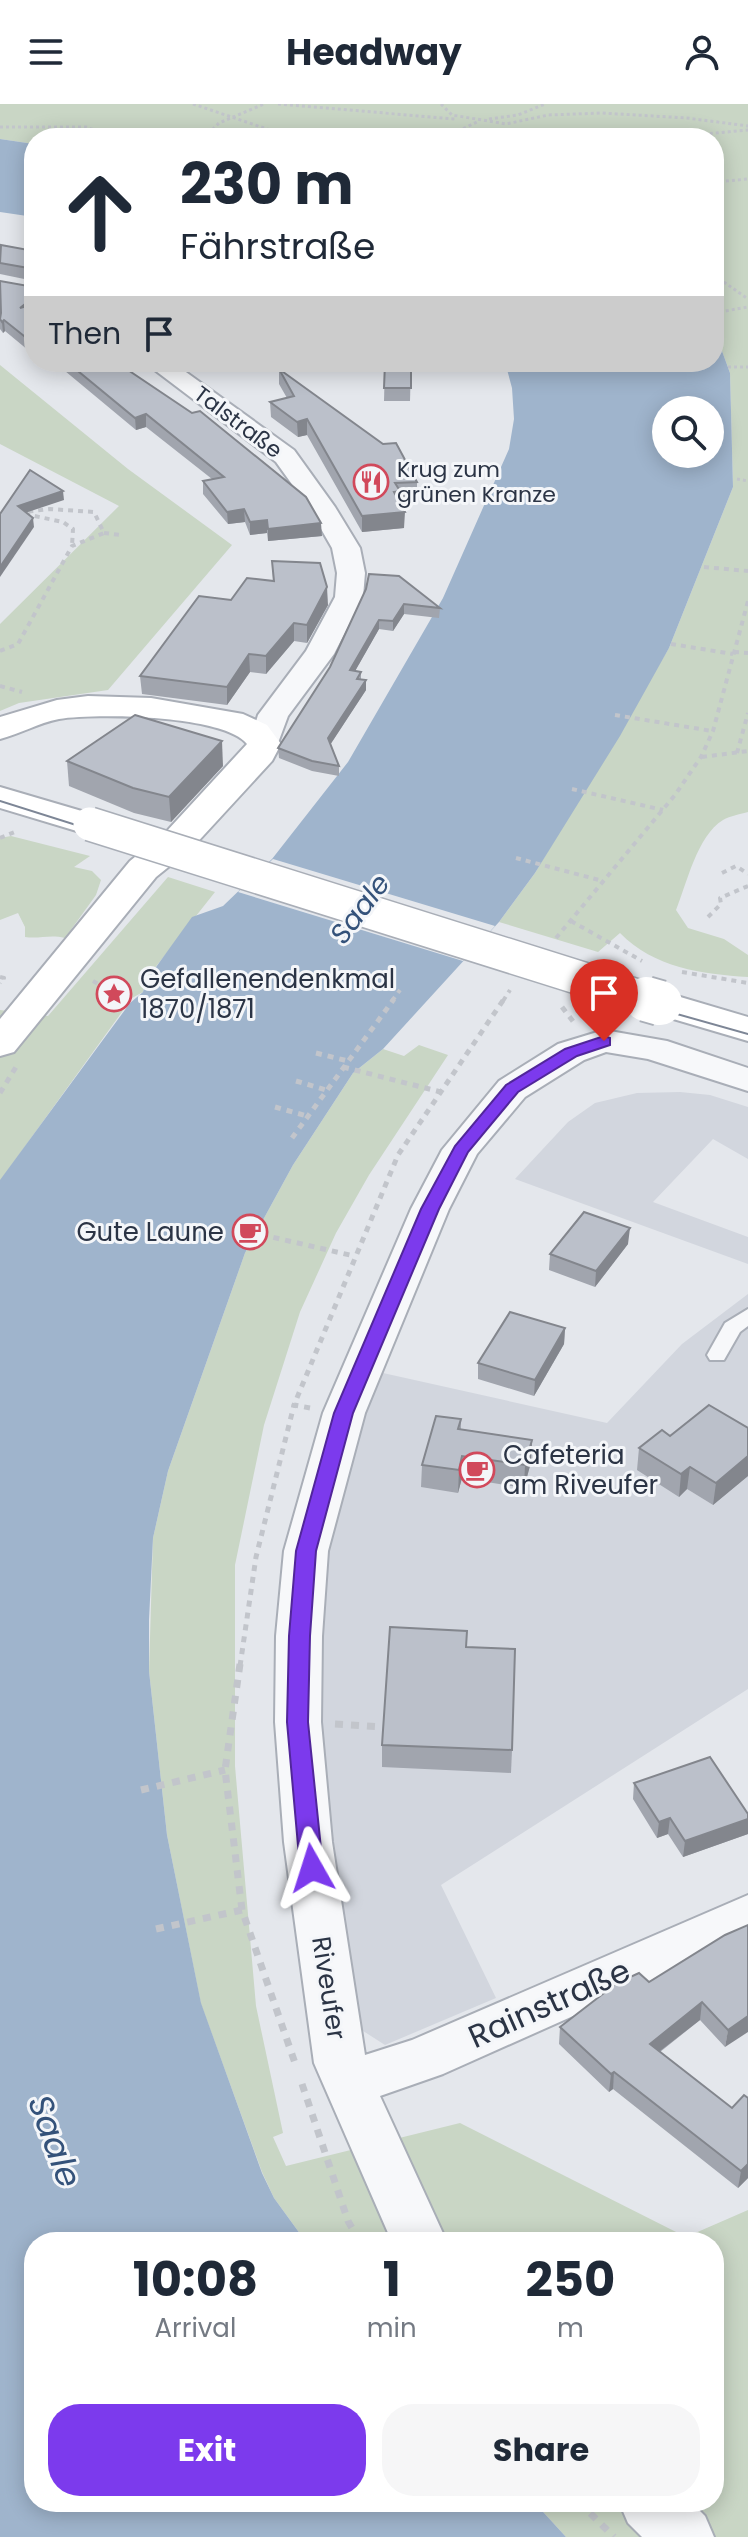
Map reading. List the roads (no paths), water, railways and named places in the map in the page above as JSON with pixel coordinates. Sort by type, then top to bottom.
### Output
[{"type":"street","name":"Talstraße","points":[[0,1044],[143,869],[179,840],[260,754],[273,715],[319,654],[349,597],[351,573],[346,548],[322,507],[285,456],[170,372]]},
{"type":"street","points":[[0,729],[49,711],[109,706],[243,724],[255,732],[264,744]]},
{"type":"street","points":[[0,797],[748,1029]]},
{"type":"street","name":"Riveufer","points":[[415,2232],[340,2063],[325,1973],[298,1722],[306,1551],[344,1413],[430,1209],[461,1150],[512,1089],[547,1066],[590,1045],[621,1042],[748,1080]]},
{"type":"street","name":"Rainstraße","points":[[347,2084],[425,2058],[748,1916]]},
{"type":"street","points":[[659,2512],[684,2537]]},
{"type":"lane","points":[[717,1355],[732,1328],[748,1316]]},
{"type":"water","points":[[0,139],[24,143],[24,216],[0,212]]},
{"type":"water","name":"Saale","points":[[724,356],[730,373],[733,487],[669,648],[620,736],[535,873],[499,922],[383,1049],[353,1073],[293,1165],[245,1253],[168,1471],[153,1538],[149,1620],[149,1671],[167,1835],[201,2003],[262,2173],[274,2198],[299,2232],[24,2232],[24,2512],[543,2512],[566,2537],[0,2537],[0,1180],[130,1003],[143,992],[146,981],[192,917],[223,906],[272,859],[348,762],[443,598],[509,449],[514,419],[508,372],[724,372]]},
{"type":"tram line","points":[[0,801],[652,1007],[748,1034]]},
{"type":"place","name":"Krug zum grünen Kranze","points":[[371,482]]},
{"type":"place","name":"Gefallenendenkmal 1870/1871","points":[[114,994]]},
{"type":"place","name":"Gute Laune","points":[[250,1232]]},
{"type":"place","name":"Cafeteria am Riveufer","points":[[477,1470]]}]
